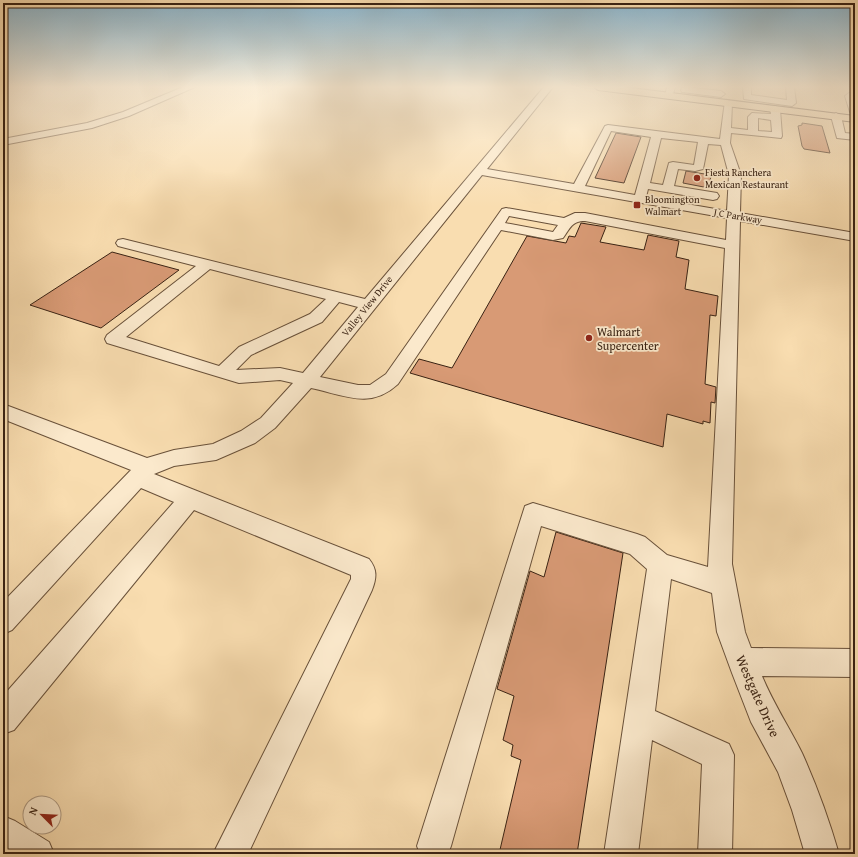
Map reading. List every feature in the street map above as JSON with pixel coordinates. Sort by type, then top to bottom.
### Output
[{"type":"street","points":[[3,142],[84,127]]},
{"type":"street","name":"Valley View Drive","points":[[142,472],[174,458],[216,452],[248,438],[268,424],[308,379],[516,127]]},
{"type":"street","points":[[578,188],[608,128],[725,143],[726,127]]},
{"type":"street","points":[[753,127],[753,133]]},
{"type":"street","points":[[726,130],[777,136],[776,127]]},
{"type":"street","points":[[839,127],[841,136],[855,138]]},
{"type":"street","points":[[639,199],[657,134]]},
{"type":"street","points":[[668,189],[680,137]]},
{"type":"street","points":[[675,158],[695,168],[699,167],[703,140]]},
{"type":"street","name":"Westgate Drive","points":[[725,143],[735,175],[720,564],[731,632],[762,711],[790,763],[809,810],[822,854]]},
{"type":"street","name":"J C Parkway","points":[[479,171],[855,237]]},
{"type":"street","points":[[643,185],[713,196]]},
{"type":"street","points":[[207,264],[113,339],[239,377],[280,374],[308,379],[358,392],[373,392],[383,387],[392,379],[497,224],[553,236],[558,235],[566,222],[576,217],[585,217],[732,245]]},
{"type":"street","points":[[123,243],[368,305]]},
{"type":"street","points":[[222,373],[245,351],[316,318],[336,297]]},
{"type":"street","points":[[3,411],[142,472],[190,499],[360,567],[364,572],[363,581],[230,854]]},
{"type":"street","points":[[3,621],[142,472]]},
{"type":"street","points":[[3,719],[190,499]]},
{"type":"street","points":[[439,851],[533,513],[637,545],[660,564],[723,584]]},
{"type":"street","points":[[621,854],[660,564]]},
{"type":"street","points":[[742,662],[855,663]]},
{"type":"street","points":[[639,719],[718,755],[715,854]]},
{"type":"street","points":[[3,833],[36,854]]},
{"type":"building","points":[[798,127],[822,127],[830,153],[804,149]]},
{"type":"building","points":[[616,133],[641,137],[624,183],[595,178]]},
{"type":"building","name":"Fiesta Ranchera Mexican Restaurant","points":[[686,171],[711,175],[709,188],[683,183]]},
{"type":"building","name":"Walmart Supercenter","points":[[581,223],[606,227],[600,242],[644,250],[648,235],[679,241],[676,257],[689,260],[685,289],[718,296],[716,316],[710,315],[705,384],[716,387],[715,403],[711,402],[710,423],[703,421],[703,424],[667,414],[663,447],[410,373],[419,359],[452,368],[527,236],[566,243],[569,236],[575,237]]},
{"type":"building","points":[[112,252],[179,270],[101,328],[30,305]]},
{"type":"building","points":[[556,532],[623,553],[577,854],[499,854],[521,760],[511,756],[513,745],[503,740],[514,696],[497,689],[530,571],[544,577]]},
{"type":"place","name":"Fiesta Ranchera Mexican Restaurant","points":[[697,178]]},
{"type":"place","name":"Bloomington Walmart","points":[[637,205]]},
{"type":"place","name":"Walmart Supercenter","points":[[589,338]]}]
